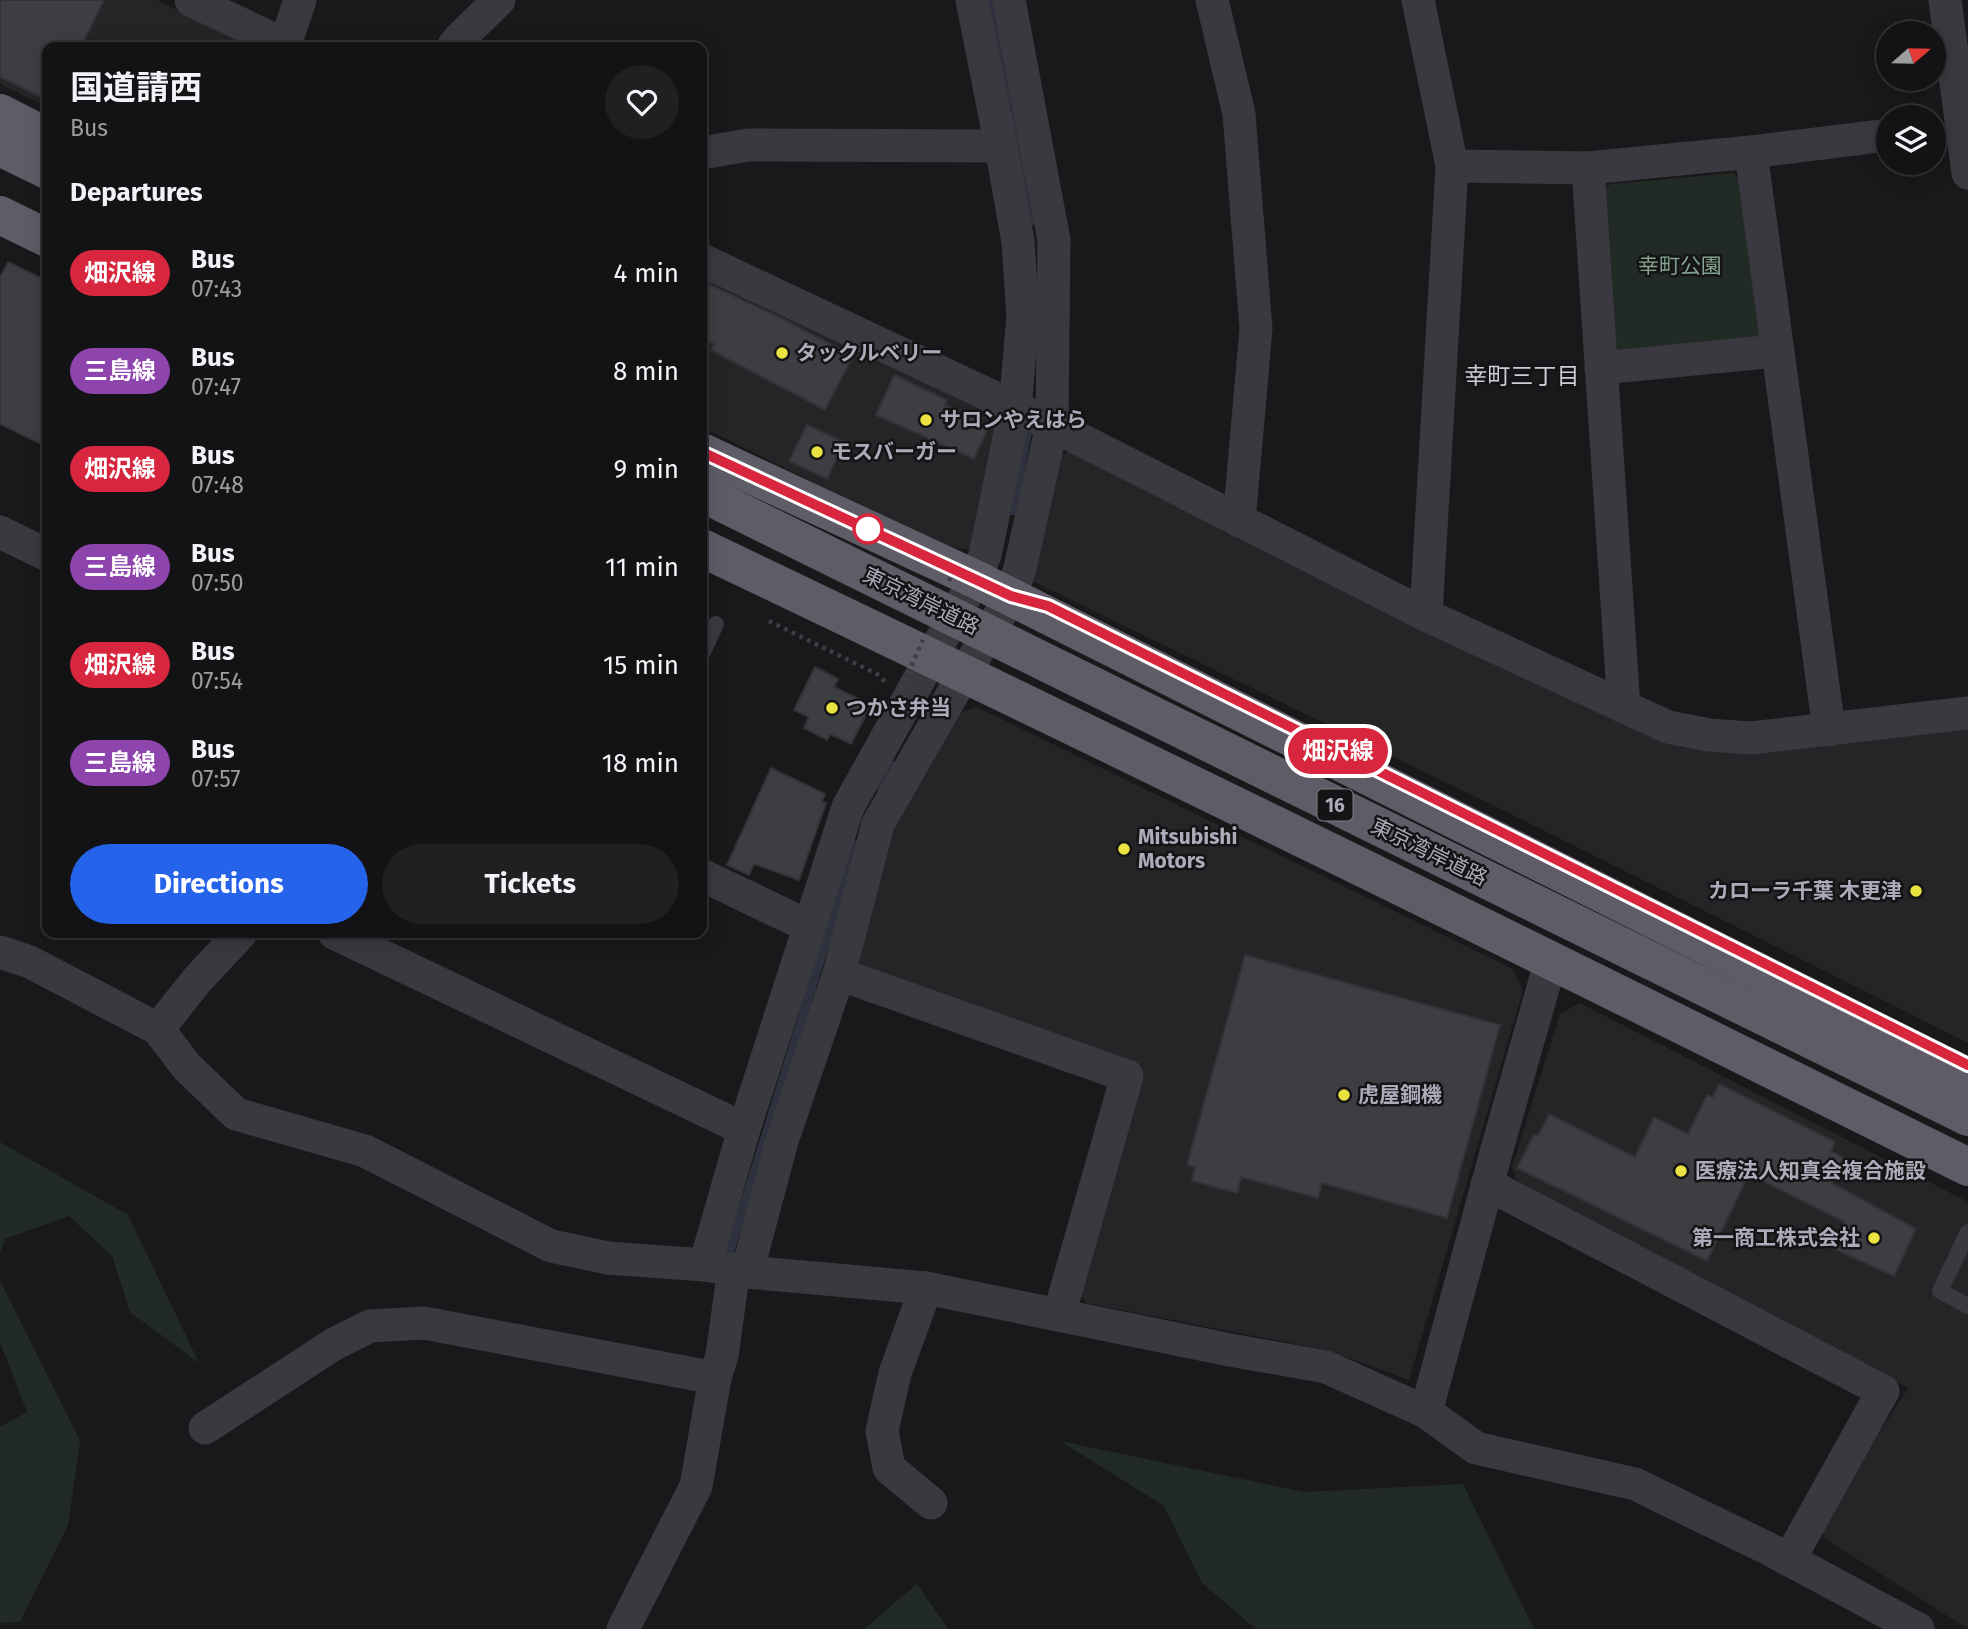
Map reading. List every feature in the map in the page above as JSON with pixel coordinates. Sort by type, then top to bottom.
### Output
[{"type":"highway","points":[[0,113],[42,134]]},
{"type":"highway","points":[[0,147],[42,168]]},
{"type":"highway","points":[[0,215],[42,236]]},
{"type":"highway","name":"16","points":[[707,454],[1011,596],[1968,1076]]},
{"type":"highway","name":"東京湾岸道路","points":[[707,495],[1968,1117]]},
{"type":"highway","name":"東京湾岸道路","points":[[707,550],[1551,960],[1968,1167]]},
{"type":"highway","name":"16","points":[[1011,596],[1048,606],[1968,1065]]},
{"type":"street","points":[[191,0],[279,42]]},
{"type":"street","points":[[288,42],[300,0]]},
{"type":"street","points":[[457,42],[499,0]]},
{"type":"street","points":[[729,1269],[782,1141],[839,974],[878,824],[948,666],[975,579],[1032,417],[1018,242],[972,0]]},
{"type":"street","points":[[623,1629],[696,1486],[715,1378],[722,1355],[744,1129],[848,807],[948,666],[1011,596],[1020,568],[1032,417],[1054,240],[1009,0]]},
{"type":"street","points":[[1212,0],[1239,114],[1256,329],[1239,521]]},
{"type":"street","points":[[1418,0],[1452,166],[1426,615]]},
{"type":"street","points":[[1945,0],[1948,128],[1968,173]]},
{"type":"street","points":[[1452,166],[1588,168],[1876,136]]},
{"type":"street","points":[[707,152],[748,145],[1001,146]]},
{"type":"street","points":[[1751,152],[1829,730]]},
{"type":"street","points":[[1588,168],[1624,707]]},
{"type":"street","points":[[707,262],[1032,417],[1426,615],[1668,727],[1709,735],[1751,738],[1968,713]]},
{"type":"street","points":[[1601,368],[1776,351]]},
{"type":"street","points":[[0,532],[42,553]]},
{"type":"street","points":[[707,877],[808,926]]},
{"type":"street","points":[[158,1028],[236,938]]},
{"type":"street","points":[[344,938],[744,1129]]},
{"type":"street","points":[[0,952],[30,962],[158,1028],[187,1067],[236,1114],[365,1151],[551,1246],[608,1258],[926,1288],[1326,1367],[1426,1412],[1476,1448],[1635,1484],[1789,1560],[1918,1629]]},
{"type":"street","points":[[1426,1412],[1551,960]]},
{"type":"street","points":[[839,974],[1127,1076],[1059,1315]]},
{"type":"street","points":[[1487,1184],[1883,1391],[1789,1560]]},
{"type":"street","points":[[926,1288],[895,1373],[882,1431],[889,1468],[931,1503]]},
{"type":"street","points":[[205,1428],[334,1344],[370,1326],[424,1323],[715,1378]]},
{"type":"lane","points":[[707,643],[716,624]]},
{"type":"lane","points":[[1968,1232],[1940,1291],[1968,1306]]},
{"type":"path","points":[[760,616],[879,675],[891,690]]},
{"type":"shaded area","points":[[0,0],[157,0],[242,42],[42,42],[42,105],[0,84]]},
{"type":"shaded area","points":[[707,271],[997,415],[1005,430],[970,550],[944,547],[707,429]]},
{"type":"shaded area","points":[[1071,451],[1655,737],[1968,725],[1968,1043],[1519,818],[1030,580],[1059,456]]},
{"type":"shaded area","points":[[977,707],[1513,969],[1523,990],[1409,1380],[1326,1350],[1086,1303],[1075,1287],[1138,1070],[855,967],[889,825],[953,715]]},
{"type":"shaded area","points":[[1580,1003],[1968,1202],[1968,1629],[1824,1538],[1821,1523],[1908,1388],[1517,1183],[1512,1167],[1560,1014]]},
{"type":"green space","name":"幸町公園","points":[[1733,173],[1743,182],[1760,338],[1622,357],[1614,348],[1603,189],[1611,184]]},
{"type":"green space","points":[[0,1142],[128,1215],[199,1363],[130,1312],[112,1256],[69,1216],[5,1239],[0,1253]]},
{"type":"green space","points":[[0,1281],[80,1441],[68,1525],[20,1622],[0,1623],[0,1427],[27,1412],[0,1342]]},
{"type":"green space","points":[[1060,1441],[1305,1492],[1463,1484],[1534,1629],[1256,1629],[1202,1583],[1164,1506]]},
{"type":"green space","points":[[917,1584],[948,1629],[864,1629]]},
{"type":"building","points":[[0,0],[104,0],[83,42],[42,42],[42,98],[0,77]]},
{"type":"building","points":[[8,262],[42,279],[42,445],[0,424],[0,277]]},
{"type":"building","name":"タックルベリー","points":[[707,283],[853,356],[825,410],[711,350],[714,344],[707,340]]},
{"type":"building","points":[[894,375],[947,400],[945,405],[989,426],[974,459],[876,415]]},
{"type":"building","name":"モスバーガー","points":[[807,425],[844,442],[827,479],[789,461]]},
{"type":"building","name":"つかさ弁当","points":[[815,667],[838,679],[834,687],[871,705],[851,744],[830,734],[827,740],[804,728],[809,717],[794,710]]},
{"type":"building","points":[[771,768],[825,794],[822,802],[826,803],[799,880],[754,864],[749,875],[727,865]]},
{"type":"building","name":"虎屋鋼機","points":[[1245,955],[1500,1025],[1447,1218],[1322,1183],[1318,1198],[1241,1177],[1237,1193],[1192,1181],[1195,1167],[1187,1165]]},
{"type":"building","name":"医療法人知真会複合施設","points":[[1719,1084],[1835,1142],[1831,1151],[1844,1158],[1832,1183],[1916,1229],[1894,1276],[1830,1247],[1845,1222],[1749,1174],[1707,1261],[1517,1168],[1534,1134],[1538,1136],[1549,1114],[1635,1157],[1654,1117],[1688,1134],[1707,1095],[1713,1097]]},
{"type":"waterway","points":[[992,0],[1031,221]]},
{"type":"waterway","points":[[1013,511],[1029,423]]},
{"type":"waterway","points":[[881,787],[892,765]]},
{"type":"waterway","points":[[728,1257],[856,845]]},
{"type":"bus line","name":"畑沢線","points":[[707,454],[1011,596],[1048,606],[1968,1065]]},
{"type":"place","name":"タックルベリー","points":[[782,353]]},
{"type":"place","name":"サロンやえはら","points":[[926,420]]},
{"type":"place","name":"モスバーガー","points":[[817,452]]},
{"type":"place","name":"つかさ弁当","points":[[832,708]]},
{"type":"place","name":"Mitsubishi Motors","points":[[1124,849]]},
{"type":"place","name":"カローラ千葉 木更津","points":[[1916,891]]},
{"type":"place","name":"虎屋鋼機","points":[[1344,1095]]},
{"type":"place","name":"医療法人知真会複合施設","points":[[1681,1171]]},
{"type":"place","name":"第一商工株式会社","points":[[1874,1238]]},
{"type":"district","name":"幸町三丁目","points":[[1522,376]]}]
